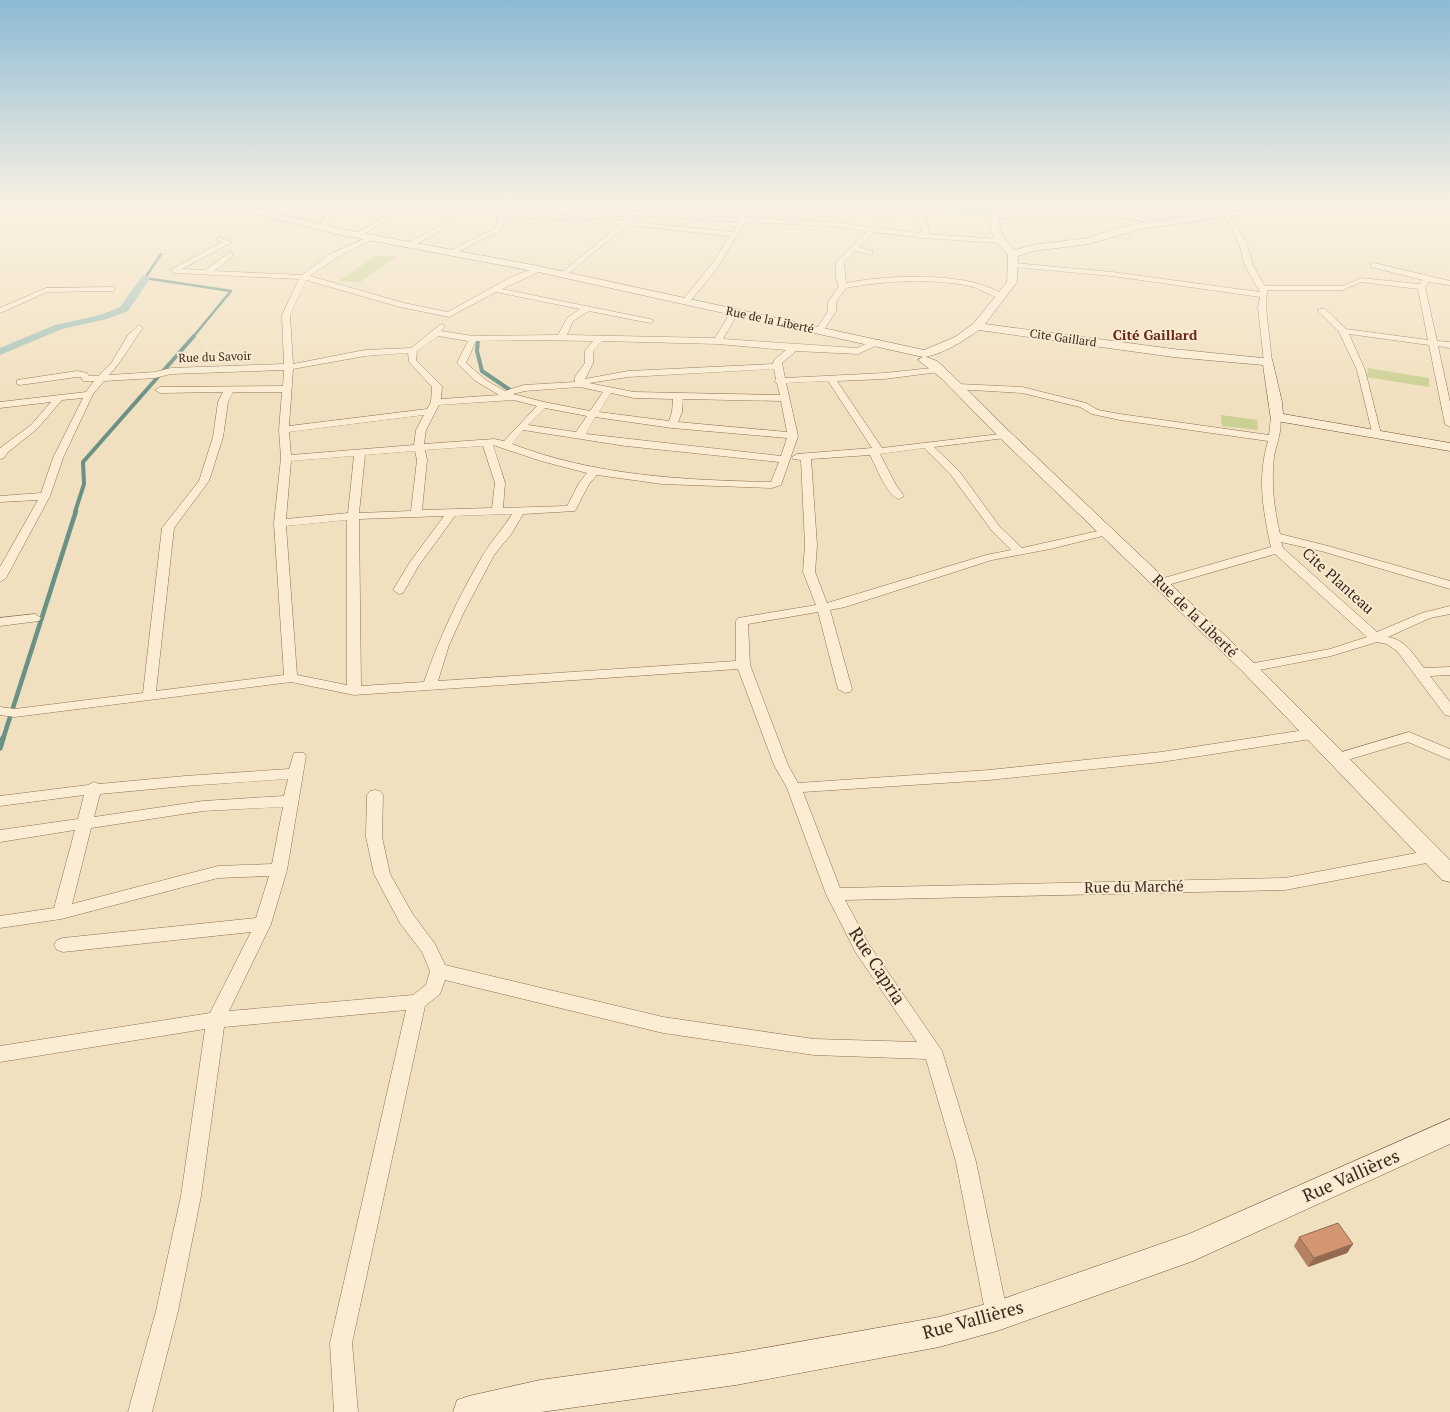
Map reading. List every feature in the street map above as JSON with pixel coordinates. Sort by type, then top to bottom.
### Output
[{"type":"street","points":[[177,268],[173,270],[304,277],[403,305],[448,314]]},
{"type":"street","points":[[206,273],[213,268]]},
{"type":"street","points":[[291,678],[280,523],[286,458],[284,430],[289,367],[286,315],[304,277],[317,268]]},
{"type":"street","name":"Rue de la Liberté","points":[[532,268],[734,313],[877,342],[927,357],[1005,435],[1249,668],[1311,734],[1337,758],[1450,874]]},
{"type":"street","points":[[564,275],[572,268]]},
{"type":"street","points":[[685,302],[712,268]]},
{"type":"street","points":[[840,268],[840,278],[843,286]]},
{"type":"street","points":[[779,381],[884,376],[927,357],[959,339],[977,326],[1002,297],[1012,282],[1013,268]]},
{"type":"street","points":[[1072,268],[1263,291],[1343,288],[1362,280],[1424,284],[1450,283]]},
{"type":"street","points":[[1251,268],[1263,291],[1262,307],[1268,362],[1276,402],[1274,439],[1268,456],[1267,501],[1270,523],[1277,543]]},
{"type":"street","points":[[1386,268],[1414,275],[1424,284],[1427,316],[1433,330],[1433,343],[1450,424]]},
{"type":"street","points":[[416,514],[422,460],[419,448],[421,430],[436,402],[437,386],[412,360],[413,350],[436,334],[448,314],[514,279],[538,269]]},
{"type":"street","points":[[819,331],[832,311],[832,302],[843,286],[875,282],[947,282],[972,284],[1002,297]]},
{"type":"street","points":[[0,311],[16,302],[46,290],[111,289]]},
{"type":"street","points":[[496,290],[650,321]]},
{"type":"street","points":[[0,300],[16,302]]},
{"type":"street","points":[[561,338],[570,320],[588,308]]},
{"type":"street","points":[[1320,310],[1343,331],[1361,370],[1376,434]]},
{"type":"street","points":[[718,341],[734,313]]},
{"type":"street","name":"Cite Gaillard","points":[[977,326],[1173,353],[1268,362]]},
{"type":"street","points":[[0,578],[45,496],[58,458],[88,394],[100,378],[116,363],[130,337],[138,328]]},
{"type":"street","points":[[1343,331],[1450,345]]},
{"type":"street","points":[[436,334],[473,339],[600,338],[718,341],[794,348],[858,351],[877,342]]},
{"type":"street","points":[[580,384],[580,377],[589,363],[589,351],[600,338]]},
{"type":"street","points":[[473,339],[461,363],[468,371],[503,394],[544,405],[627,420],[792,436]]},
{"type":"street","points":[[286,458],[360,451],[487,443],[507,444],[535,456],[595,472],[683,483],[772,485],[777,483],[792,436],[785,398],[776,366],[777,362],[794,348]]},
{"type":"street","name":"Rue du Savoir","points":[[20,382],[77,374],[84,375],[86,379],[289,367],[365,353],[413,350]]},
{"type":"street","points":[[580,384],[591,379],[628,374],[776,366]]},
{"type":"street","points":[[831,379],[876,451],[891,486],[900,496]]},
{"type":"street","points":[[503,394],[524,388],[580,384],[634,395],[785,398]]},
{"type":"street","points":[[958,387],[1022,390],[1083,406],[1104,414],[1182,427],[1274,439]]},
{"type":"street","points":[[160,390],[288,389]]},
{"type":"street","points":[[149,696],[168,528],[204,481],[218,437],[223,402],[229,390]]},
{"type":"street","points":[[580,436],[583,428],[609,390]]},
{"type":"street","points":[[0,404],[88,394]]},
{"type":"street","points":[[436,402],[514,396]]},
{"type":"street","points":[[672,425],[677,412],[678,396]]},
{"type":"street","points":[[0,456],[4,450],[34,427],[59,398]]},
{"type":"street","points":[[507,444],[521,427],[544,405]]},
{"type":"street","points":[[284,430],[429,412]]},
{"type":"street","points":[[1276,417],[1450,448]]},
{"type":"street","points":[[521,427],[654,447],[785,459],[876,451],[1005,435]]},
{"type":"street","points":[[487,443],[500,483],[497,512]]},
{"type":"street","points":[[926,445],[955,473],[996,529],[1018,550]]},
{"type":"street","points":[[354,691],[353,516],[360,451]]},
{"type":"street","points":[[806,457],[811,544],[809,572],[823,607],[845,689]]},
{"type":"street","points":[[280,523],[353,516],[571,509],[584,483],[595,472]]},
{"type":"street","points":[[0,498],[45,496]]},
{"type":"street","points":[[429,687],[443,645],[458,612],[489,554],[508,531],[519,511]]},
{"type":"street","points":[[399,590],[414,564],[452,513]]},
{"type":"street","points":[[823,607],[842,604],[990,557],[1018,550],[1050,546],[1107,532]]},
{"type":"street","points":[[1161,583],[1239,562],[1277,543],[1324,548],[1450,585]]},
{"type":"street","name":"Cite Planteau","points":[[1277,543],[1376,638]]},
{"type":"street","name":"Rue Capria","points":[[823,607],[742,621],[744,665],[781,765],[794,788],[834,894],[862,948],[933,1051],[966,1162],[997,1316]]},
{"type":"street","points":[[1249,668],[1338,650],[1376,638],[1424,616],[1450,610]]},
{"type":"street","points":[[0,622],[35,618]]},
{"type":"street","points":[[1376,638],[1391,641],[1402,648],[1450,712]]},
{"type":"street","points":[[7,712],[291,678],[354,691],[744,665]]},
{"type":"street","points":[[1420,672],[1450,671]]},
{"type":"street","points":[[794,788],[989,775],[1161,757],[1311,734]]},
{"type":"street","points":[[1337,758],[1408,737],[1450,755]]},
{"type":"street","points":[[140,1412],[168,1311],[191,1196],[216,1020],[263,924],[279,870],[299,756]]},
{"type":"street","points":[[0,800],[94,787],[201,778],[296,774]]},
{"type":"street","points":[[61,913],[94,787]]},
{"type":"street","points":[[0,1054],[216,1020],[417,1002],[434,989],[439,971],[429,949],[406,918],[382,874],[374,837],[375,795]]},
{"type":"street","points":[[0,836],[203,806],[291,801]]},
{"type":"street","name":"Rue du Marché","points":[[834,894],[1285,884],[1432,856]]},
{"type":"street","points":[[0,922],[61,913],[218,872],[279,870]]},
{"type":"street","points":[[63,945],[263,924]]},
{"type":"street","points":[[439,971],[662,1025],[814,1047],[933,1051]]},
{"type":"street","points":[[346,1412],[341,1344],[417,1002]]},
{"type":"street","name":"Rue Vallières","points":[[469,1412],[540,1396],[736,1369],[921,1335],[997,1316],[1193,1247],[1450,1131]]},
{"type":"green space","points":[[358,268],[381,268],[360,282],[339,281]]},
{"type":"green space","points":[[1368,368],[1429,378],[1429,387],[1367,377]]},
{"type":"green space","points":[[1221,415],[1257,420],[1258,430],[1222,426]]},
{"type":"building","points":[[1338,1223],[1353,1244],[1314,1258],[1299,1237]]},
{"type":"waterway","points":[[152,268],[145,278],[231,291],[193,337]]},
{"type":"waterway","points":[[0,352],[59,327],[103,317],[124,309],[145,278]]},
{"type":"waterway","points":[[75,512],[84,484],[83,462],[194,336]]},
{"type":"waterway","points":[[475,339],[478,340],[477,351],[482,371],[510,390]]},
{"type":"waterway","points":[[3,739],[76,511]]},
{"type":"waterway","points":[[0,748],[3,738]]},
{"type":"district","name":"Cité Gaillard","points":[[1155,335]]}]
